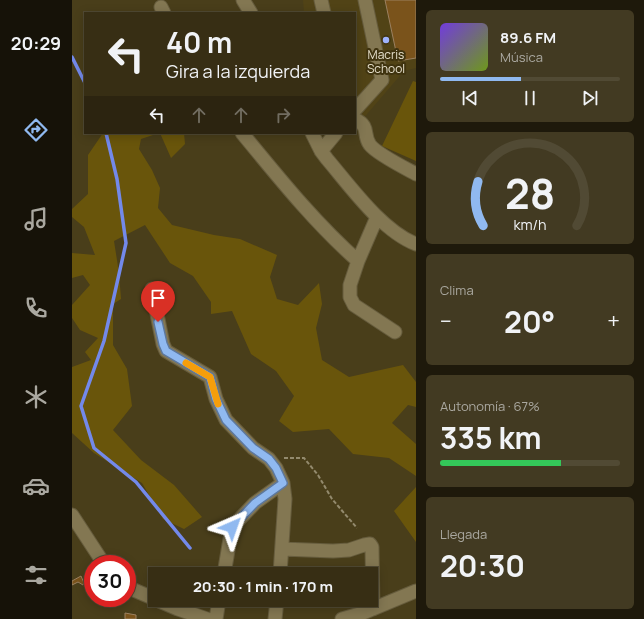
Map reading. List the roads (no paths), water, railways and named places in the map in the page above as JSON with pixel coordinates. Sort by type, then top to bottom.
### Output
[{"type":"street","points":[[243,0],[250,12]]},
{"type":"street","points":[[322,0],[324,12]]},
{"type":"street","points":[[356,109],[382,80],[366,0]]},
{"type":"street","points":[[356,120],[363,123],[369,144],[376,151],[416,174]]},
{"type":"street","points":[[243,134],[295,198],[342,247],[358,261]]},
{"type":"street","points":[[312,134],[321,151],[377,217],[408,241],[416,244]]},
{"type":"street","points":[[321,151],[335,134]]},
{"type":"street","points":[[377,217],[350,284],[350,297],[354,305],[395,332]]},
{"type":"street","points":[[152,289],[163,344],[166,351],[210,377],[216,399],[226,420],[253,448],[269,459],[276,468],[283,483],[285,499],[281,567]]},
{"type":"street","points":[[225,567],[232,527],[255,503],[283,483]]},
{"type":"street","points":[[72,516],[98,555]]},
{"type":"street","points":[[282,549],[333,551],[349,550],[370,544],[372,547],[366,613]]},
{"type":"street","points":[[136,591],[148,596]]},
{"type":"street","points":[[342,619],[366,613],[416,591]]},
{"type":"street","points":[[167,607],[178,614],[207,619]]},
{"type":"street","points":[[216,619],[218,607]]},
{"type":"street","points":[[275,619],[276,607]]},
{"type":"waterway","points":[[72,57],[84,81]]},
{"type":"waterway","points":[[106,134],[117,179],[126,243],[104,341],[81,406],[94,448],[136,482],[190,548]]},
{"type":"place","name":"Macris School","points":[[386,40]]}]
